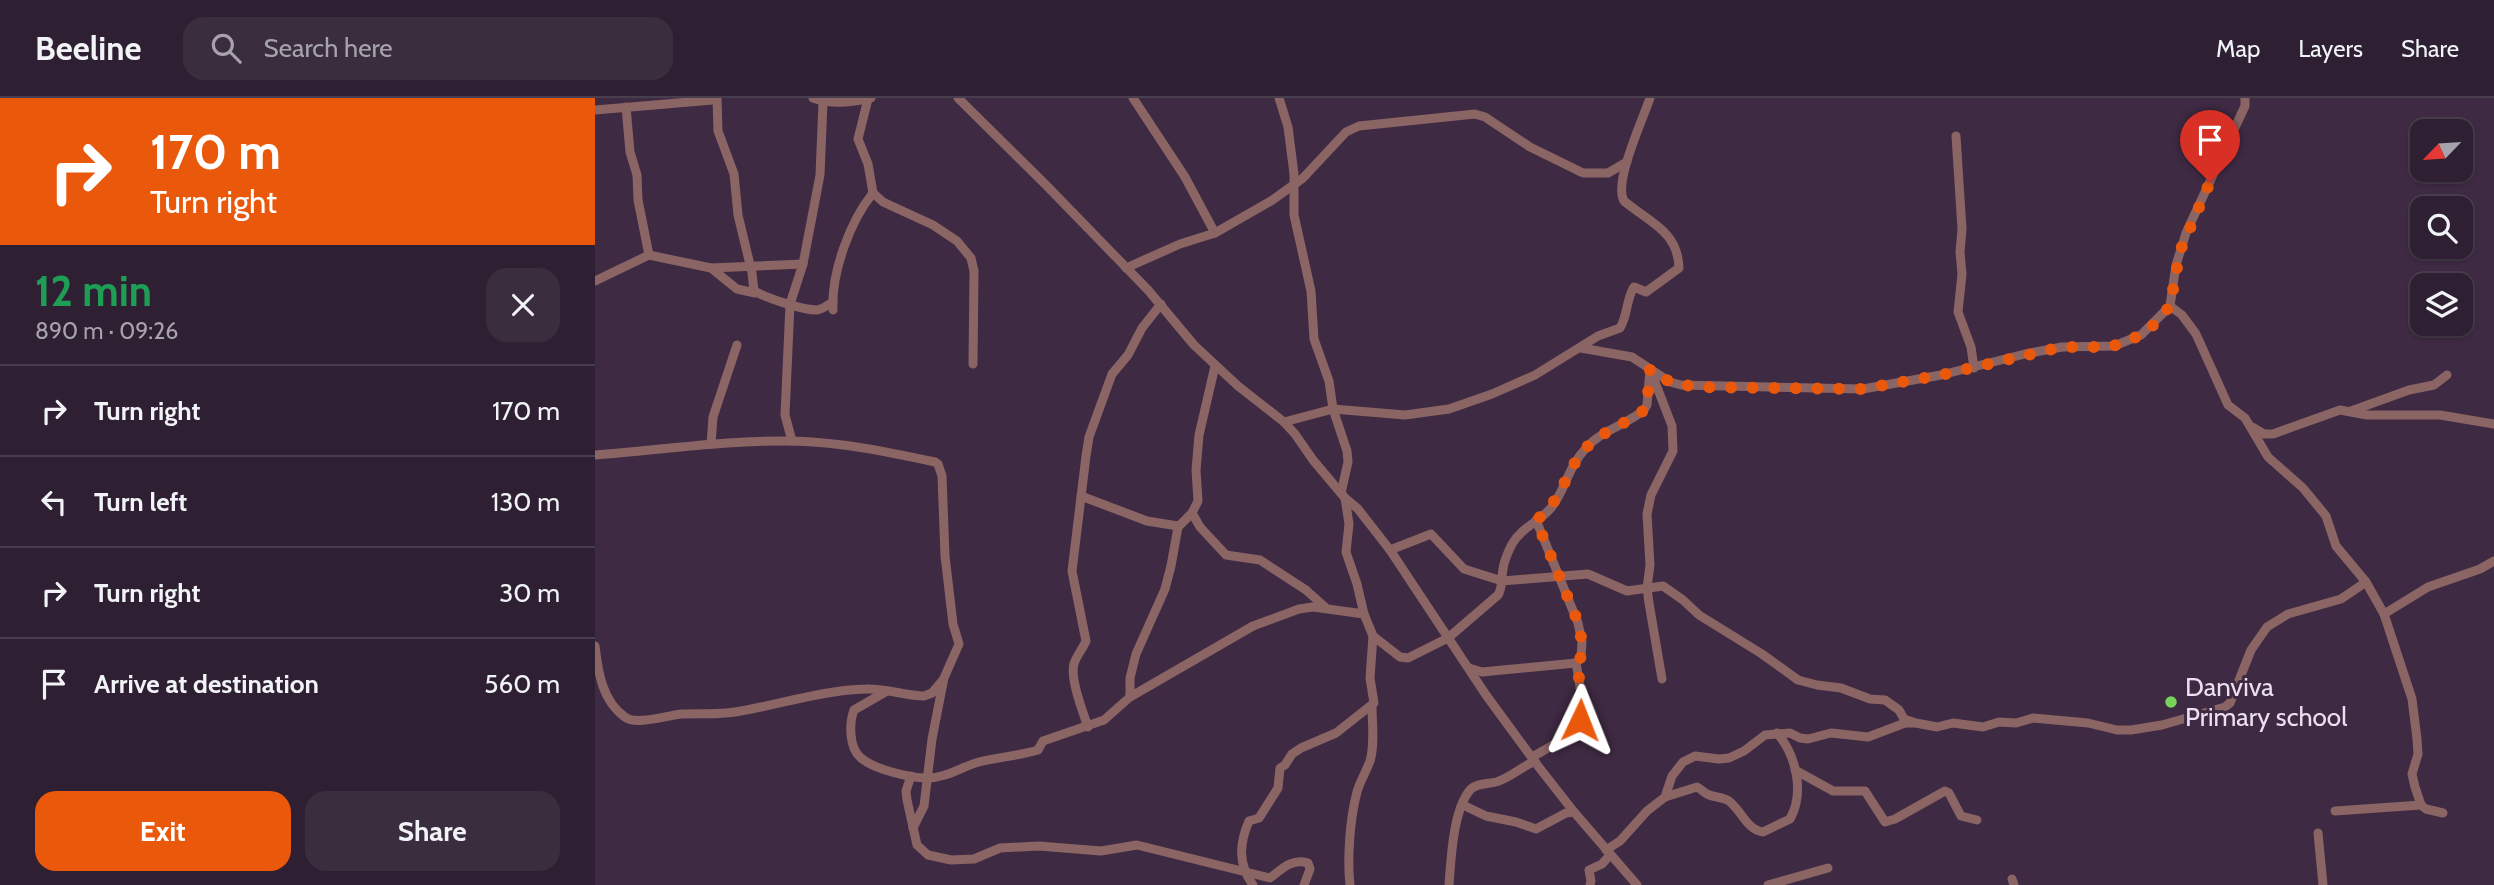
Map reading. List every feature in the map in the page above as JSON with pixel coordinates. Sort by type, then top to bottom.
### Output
[{"type":"street","points":[[595,110],[716,98],[718,131],[734,174],[738,215],[755,293]]},
{"type":"street","points":[[813,98],[823,102],[840,103],[869,99],[858,139],[867,160],[873,193],[883,202],[941,230],[963,246],[971,258],[975,271],[973,364]]},
{"type":"street","points":[[958,98],[1161,304],[1194,345],[1284,422],[1391,550],[1448,638],[1533,759],[1574,812],[1637,885]]},
{"type":"street","points":[[1133,98],[1183,173],[1215,233]]},
{"type":"street","points":[[1279,98],[1288,127],[1293,162],[1295,221],[1311,291],[1314,339],[1329,381],[1333,409],[1347,451],[1343,495],[1349,524],[1346,552],[1373,636],[1370,678],[1374,697],[1372,750],[1357,791],[1350,850],[1350,885]]},
{"type":"street","points":[[1284,422],[1333,409],[1405,415],[1449,409],[1535,375],[1598,336],[1620,328],[1634,287],[1646,292],[1679,268],[1677,248],[1670,237],[1621,198],[1627,162],[1650,98]]},
{"type":"street","points":[[1581,348],[1632,357],[1670,382],[1695,387],[1831,390],[1863,389],[1974,368],[2062,347],[2114,346],[2148,331],[2170,306],[2180,251],[2245,106],[2245,98]]},
{"type":"street","points":[[792,441],[785,415],[790,304],[803,264],[820,175],[823,102]]},
{"type":"street","points":[[626,107],[630,152],[637,175],[638,200],[649,255]]},
{"type":"street","points":[[1126,268],[1180,244],[1215,233],[1293,186],[1353,128],[1475,114],[1485,117],[1530,147],[1583,173],[1608,173],[1627,162]]},
{"type":"street","points":[[1956,136],[1962,229],[1962,274],[1958,312],[1971,347],[1974,368]]},
{"type":"street","points":[[711,268],[737,289],[818,310],[833,306],[841,255],[865,202],[873,193]]},
{"type":"street","points":[[595,281],[649,255],[711,268],[803,264]]},
{"type":"street","points":[[1088,727],[1073,670],[1074,662],[1086,642],[1072,571],[1089,437],[1112,374],[1128,355],[1144,325],[1161,304]]},
{"type":"street","points":[[2170,306],[2196,334],[2228,405],[2264,434],[2273,435],[2337,411],[2367,415],[2440,415],[2494,424]]},
{"type":"street","points":[[711,444],[713,417],[737,345]]},
{"type":"street","points":[[1130,697],[1130,678],[1136,654],[1165,589],[1178,526],[1192,513],[1199,495],[1196,470],[1199,435],[1216,366]]},
{"type":"street","points":[[1373,636],[1406,659],[1448,638],[1498,595],[1505,558],[1510,547],[1521,531],[1555,503],[1569,471],[1583,450],[1596,438],[1644,410],[1647,405],[1650,369]]},
{"type":"street","points":[[1650,369],[1672,426],[1673,451],[1647,509],[1650,565],[1647,588],[1662,679]]},
{"type":"street","points":[[2351,411],[2409,390],[2434,385],[2447,375]]},
{"type":"street","points":[[2250,425],[2268,457],[2303,488],[2326,516],[2340,552],[2366,582],[2384,614],[2412,699],[2418,754],[2412,777],[2421,806]]},
{"type":"street","points":[[595,455],[711,444],[792,441],[836,443],[938,464],[942,476],[947,572],[953,624],[959,644],[944,678],[933,733],[924,806],[913,828]]},
{"type":"street","points":[[1081,496],[1147,521],[1178,526]]},
{"type":"street","points":[[1192,513],[1203,531],[1226,555],[1260,560],[1306,590],[1326,608]]},
{"type":"street","points":[[1469,668],[1482,672],[1576,663],[1581,657],[1581,635],[1536,520]]},
{"type":"street","points":[[1391,550],[1431,534],[1464,569],[1501,581],[1588,574],[1627,591],[1663,586],[1699,615],[1798,680],[1841,688],[1870,699],[1885,700],[1899,710],[1904,719],[1937,727],[1953,723],[1983,727],[2033,718],[2131,730],[2225,707],[2230,704],[2254,644],[2267,627],[2288,614],[2341,599],[2366,582]]},
{"type":"street","points":[[2384,614],[2428,587],[2480,569],[2494,561]]},
{"type":"street","points":[[887,691],[854,710],[851,722],[855,749],[862,759],[875,766],[928,778],[950,774],[977,762],[1033,752],[1038,750],[1043,741],[1104,720],[1130,697],[1253,626],[1299,609],[1326,608],[1364,614]]},
{"type":"street","points":[[595,646],[605,692],[625,718],[634,721],[683,714],[714,715],[736,712],[813,696],[866,689],[924,696],[932,693],[944,678]]},
{"type":"street","points":[[1450,885],[1450,855],[1459,812],[1473,787],[1505,779],[1552,747],[1576,727],[1580,720],[1583,697],[1576,663]]},
{"type":"street","points":[[1253,885],[1240,856],[1243,833],[1249,821],[1259,818],[1277,788],[1280,768],[1301,748],[1336,733],[1373,706]]},
{"type":"street","points":[[1665,797],[1672,776],[1690,758],[1729,758],[1744,751],[1765,735],[1790,733],[1803,739],[1831,733],[1868,737],[1895,726],[1916,723]]},
{"type":"street","points":[[1590,885],[1589,870],[1602,864],[1608,852],[1647,811],[1665,797],[1696,788],[1708,795],[1721,796],[1735,807],[1755,831],[1763,832],[1792,816],[1796,805],[1795,770],[1789,749],[1777,733]]},
{"type":"street","points":[[1795,770],[1833,791],[1865,791],[1885,821],[1895,819],[1945,792],[1949,793],[1961,816],[1977,820]]},
{"type":"street","points":[[911,776],[906,796],[917,845],[923,853],[947,860],[974,859],[1000,848],[1039,846],[1101,851],[1137,845],[1270,878],[1286,865],[1303,861],[1310,869],[1304,885]]},
{"type":"street","points":[[1463,805],[1486,816],[1516,822],[1532,829],[1574,812]]},
{"type":"street","points":[[2335,811],[2421,806],[2443,813]]},
{"type":"street","points":[[2318,833],[2323,885]]},
{"type":"street","points":[[1768,885],[1828,868]]},
{"type":"place","name":"Danviva Primary school","points":[[2171,702]]},
{"type":"route","points":[[1580,720],[1583,697],[1576,663],[1581,657],[1581,635],[1536,520],[1555,503],[1569,471],[1583,450],[1596,438],[1644,410],[1647,405],[1650,369],[1670,382],[1695,387],[1863,389],[1941,375],[2062,347],[2107,347],[2122,344],[2148,331],[2170,306],[2180,251],[2210,182]]}]
